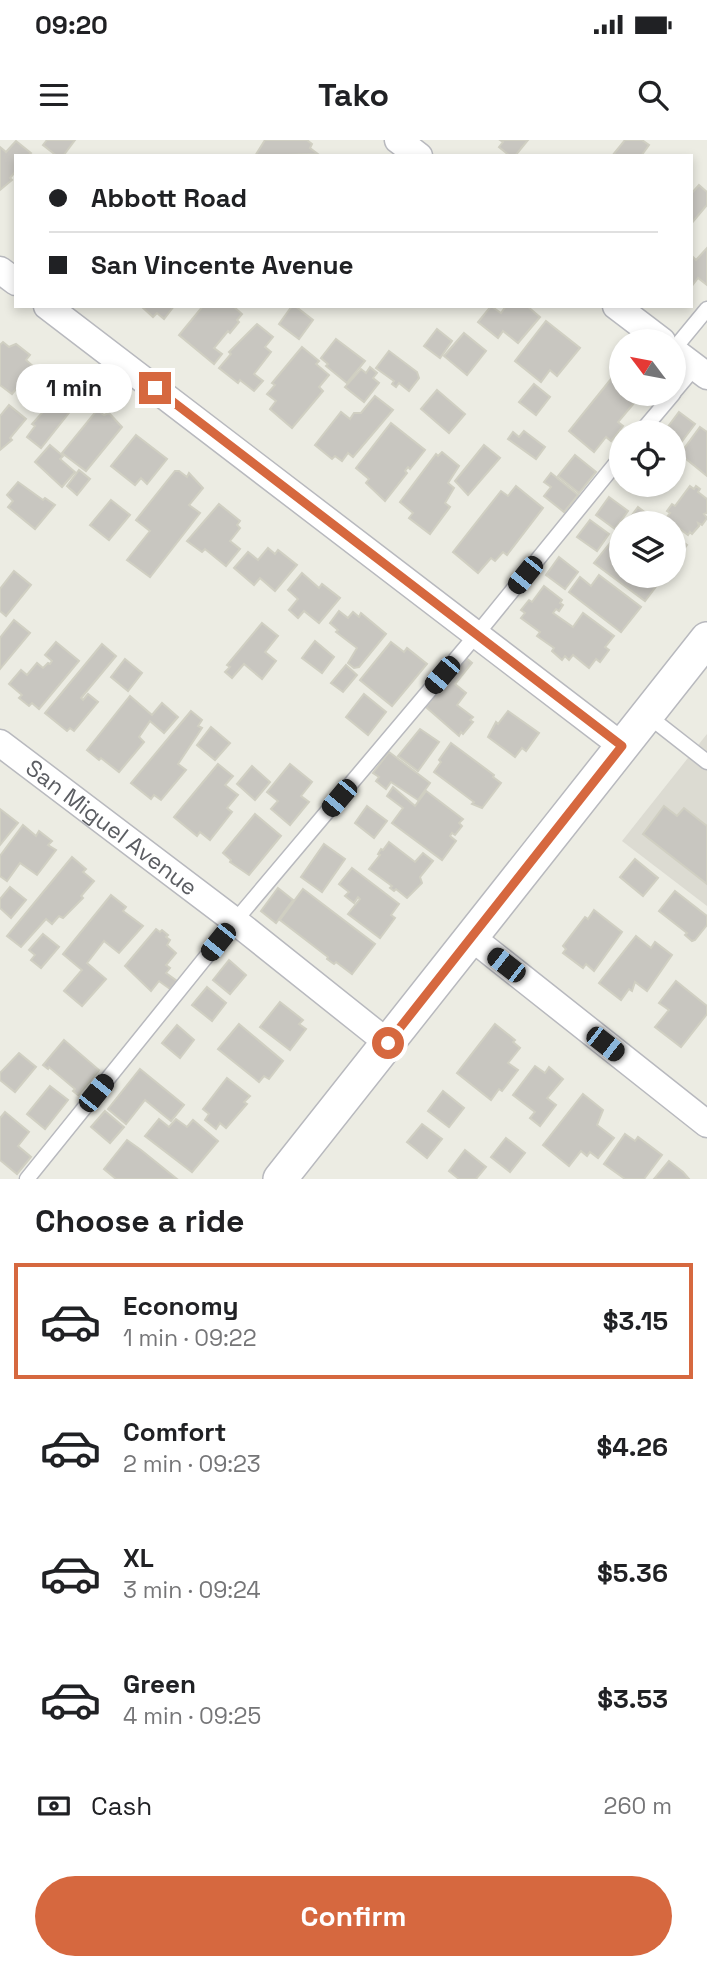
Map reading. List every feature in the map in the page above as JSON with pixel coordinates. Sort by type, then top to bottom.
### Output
[{"type":"street","points":[[398,140],[416,154]]},
{"type":"street","points":[[50,308],[622,746]]},
{"type":"street","points":[[619,308],[646,329]]},
{"type":"street","points":[[686,359],[701,371]]},
{"type":"street","points":[[280,1179],[707,639]]},
{"type":"street","name":"San Miguel Avenue","points":[[0,743],[235,921],[388,1043]]},
{"type":"street","points":[[471,937],[707,1124]]},
{"type":"lane","points":[[686,335],[707,309]]},
{"type":"lane","points":[[686,383],[701,371]]},
{"type":"lane","points":[[651,420],[662,406]]},
{"type":"lane","points":[[27,1179],[235,921],[477,634],[609,472]]},
{"type":"lane","points":[[647,715],[707,762]]},
{"type":"shaded area","points":[[707,734],[707,906],[622,841]]},
{"type":"building","points":[[47,140],[75,140],[64,154],[54,154],[43,145]]},
{"type":"building","points":[[265,140],[307,140],[312,144],[310,148],[318,154],[256,154]]},
{"type":"building","points":[[500,140],[528,140],[517,154],[508,154],[499,147],[503,142]]},
{"type":"building","points":[[625,140],[642,140],[649,145],[642,154],[614,154]]},
{"type":"building","points":[[16,141],[31,153],[14,154],[14,173],[10,178],[12,180],[0,190],[0,147],[6,152]]},
{"type":"building","points":[[699,185],[707,192],[707,205],[693,222],[693,192]]},
{"type":"building","points":[[707,248],[707,285],[698,278],[693,284],[693,257],[696,260]]},
{"type":"building","points":[[143,308],[172,308],[164,319],[157,313],[153,317]]},
{"type":"building","points":[[201,308],[235,308],[242,314],[230,333],[228,331],[214,348],[222,354],[214,364],[179,335]]},
{"type":"building","points":[[291,308],[298,308],[313,320],[299,339],[279,324]]},
{"type":"building","points":[[489,308],[501,313],[505,308],[529,308],[540,317],[518,343],[503,331],[498,338],[478,322]]},
{"type":"building","points":[[546,321],[580,348],[557,376],[550,370],[541,382],[515,361]]},
{"type":"building","points":[[257,324],[273,337],[265,347],[271,352],[254,374],[263,381],[254,391],[240,380],[238,383],[219,368],[231,354],[229,352]]},
{"type":"building","points":[[437,329],[452,341],[440,358],[424,346]]},
{"type":"building","points":[[464,333],[486,351],[467,375],[444,356]]},
{"type":"building","points":[[336,339],[365,361],[347,383],[326,366],[328,364],[321,358]]},
{"type":"building","points":[[3,342],[9,347],[16,344],[30,355],[26,360],[34,367],[12,394],[0,385],[0,345]]},
{"type":"building","points":[[302,347],[319,361],[316,364],[329,375],[319,387],[323,391],[292,428],[270,409],[276,401],[267,394],[275,385],[272,383]]},
{"type":"building","points":[[389,351],[417,372],[419,378],[409,391],[399,383],[396,387],[392,384],[394,381],[376,368]]},
{"type":"building","points":[[53,367],[60,373],[63,370],[77,381],[74,384],[80,389],[67,406],[72,409],[41,448],[27,437],[35,426],[32,424],[42,413],[36,407],[34,392]]},
{"type":"building","points":[[370,367],[377,373],[373,378],[379,383],[364,402],[345,387],[361,369],[366,373]]},
{"type":"building","points":[[609,381],[609,406],[632,406],[620,420],[609,420],[609,439],[606,437],[594,452],[569,431]]},
{"type":"building","points":[[534,384],[550,397],[536,415],[519,402]]},
{"type":"building","points":[[437,390],[465,414],[449,433],[421,409]]},
{"type":"building","points":[[375,396],[393,410],[353,457],[348,453],[342,461],[335,456],[332,459],[315,445],[341,412],[350,419],[354,413],[361,413]]},
{"type":"building","points":[[9,405],[26,419],[10,438],[12,440],[0,450],[0,416]]},
{"type":"building","points":[[97,410],[104,415],[109,413],[122,427],[86,471],[62,453]]},
{"type":"building","points":[[679,412],[695,424],[686,436],[686,420],[673,420]]},
{"type":"building","points":[[391,423],[425,450],[410,469],[408,467],[405,471],[407,473],[385,501],[366,483],[369,479],[356,468]]},
{"type":"building","points":[[700,427],[707,432],[707,476],[686,459],[686,446]]},
{"type":"building","points":[[524,431],[545,447],[536,459],[508,439],[513,432],[519,437]]},
{"type":"building","points":[[136,435],[167,459],[147,484],[141,478],[135,485],[111,466]]},
{"type":"building","points":[[50,445],[63,456],[60,459],[75,472],[62,487],[35,462]]},
{"type":"building","points":[[484,445],[500,458],[468,495],[455,481]]},
{"type":"building","points":[[442,452],[459,466],[448,483],[454,488],[445,503],[450,507],[430,534],[409,518],[413,513],[400,502],[436,454],[438,456]]},
{"type":"building","points":[[575,455],[596,472],[579,493],[558,476]]},
{"type":"building","points":[[79,470],[90,479],[77,495],[67,486]]},
{"type":"building","points":[[175,471],[187,477],[189,473],[203,488],[189,505],[200,513],[150,577],[127,560],[150,531],[136,520]]},
{"type":"building","points":[[551,473],[578,495],[564,512],[544,496],[551,487],[544,482]]},
{"type":"building","points":[[18,482],[55,505],[35,529],[8,507],[13,501],[7,495]]},
{"type":"building","points":[[516,486],[543,508],[507,555],[503,552],[495,561],[491,558],[478,573],[453,552],[501,491],[508,496]]},
{"type":"building","points":[[690,486],[694,489],[696,486],[700,489],[698,492],[707,499],[707,513],[704,514],[707,518],[702,525],[698,523],[699,526],[688,535],[686,511],[667,511],[672,504],[675,506],[682,497],[686,497]]},
{"type":"building","points":[[609,497],[628,511],[609,511],[609,525],[596,515]]},
{"type":"building","points":[[111,500],[130,515],[109,540],[90,525]]},
{"type":"building","points":[[219,504],[240,521],[237,525],[240,528],[230,541],[240,549],[226,566],[205,549],[202,552],[187,541]]},
{"type":"building","points":[[590,520],[609,534],[597,551],[577,537]]},
{"type":"building","points":[[609,544],[609,574],[594,563]]},
{"type":"building","points":[[268,548],[275,554],[278,550],[297,565],[275,591],[260,578],[254,585],[234,568],[248,552],[258,560]]},
{"type":"building","points":[[559,557],[578,572],[565,589],[546,575]]},
{"type":"building","points":[[14,571],[31,585],[6,616],[0,611],[0,589]]},
{"type":"building","points":[[302,573],[319,588],[322,584],[340,598],[319,623],[304,611],[298,618],[289,610],[298,599],[288,590]]},
{"type":"building","points":[[599,575],[609,583],[609,588],[616,588],[641,607],[621,632],[569,592],[580,577],[591,586]]},
{"type":"building","points":[[544,586],[562,600],[560,603],[563,605],[559,611],[556,609],[553,613],[573,627],[583,613],[614,636],[605,647],[609,650],[600,662],[596,659],[589,668],[573,655],[569,660],[565,656],[562,660],[552,651],[554,648],[537,636],[540,632],[521,618],[525,613],[521,610],[529,600],[532,602]]},
{"type":"building","points":[[628,588],[655,588],[645,601]]},
{"type":"building","points":[[339,611],[348,618],[353,612],[359,617],[361,613],[386,634],[359,667],[354,668],[348,663],[357,648],[336,632],[338,630],[330,623]]},
{"type":"building","points":[[14,620],[30,633],[0,669],[0,638]]},
{"type":"building","points":[[262,623],[278,636],[265,652],[276,661],[262,679],[244,664],[232,678],[225,672],[230,667],[227,665]]},
{"type":"building","points":[[315,641],[334,657],[322,673],[302,658]]},
{"type":"building","points":[[56,642],[79,661],[39,709],[32,703],[29,706],[19,698],[22,695],[9,684],[21,670],[27,675],[37,663],[43,668],[50,664],[52,661],[45,655]]},
{"type":"building","points":[[391,642],[404,652],[407,648],[427,664],[392,706],[360,680]]},
{"type":"building","points":[[102,644],[116,656],[81,698],[83,700],[88,694],[98,702],[74,731],[70,728],[67,731],[45,713]]},
{"type":"building","points":[[465,657],[472,663],[455,684],[466,693],[457,705],[473,717],[470,720],[473,722],[459,736],[426,707]]},
{"type":"building","points":[[125,659],[142,673],[128,691],[111,677]]},
{"type":"building","points":[[346,665],[357,675],[343,692],[331,683]]},
{"type":"building","points":[[364,694],[386,712],[368,735],[346,717]]},
{"type":"building","points":[[130,696],[152,715],[162,703],[178,717],[164,733],[150,721],[139,737],[144,742],[119,772],[87,750]]},
{"type":"building","points":[[191,711],[202,720],[198,726],[202,728],[178,764],[186,770],[161,800],[154,795],[151,799],[131,783]]},
{"type":"building","points":[[508,711],[539,733],[526,751],[522,748],[515,757],[488,737],[496,722],[498,724]]},
{"type":"building","points":[[211,727],[230,743],[215,760],[197,745]]},
{"type":"building","points":[[420,729],[439,742],[418,771],[398,756]]},
{"type":"building","points":[[451,743],[501,783],[482,808],[472,804],[474,802],[434,772]]},
{"type":"building","points":[[389,752],[430,783],[418,800],[391,782],[386,789],[376,781],[379,777],[373,773]]},
{"type":"building","points":[[218,764],[233,776],[225,785],[238,795],[227,808],[232,812],[210,840],[200,832],[197,836],[174,817]]},
{"type":"building","points":[[290,764],[312,782],[301,796],[309,802],[290,825],[271,809],[278,801],[267,792]]},
{"type":"building","points":[[252,766],[270,782],[255,800],[237,784]]},
{"type":"building","points":[[393,787],[415,806],[426,791],[463,819],[459,823],[462,826],[455,835],[452,833],[450,836],[456,841],[442,860],[392,823],[403,808],[387,796]]},
{"type":"building","points":[[367,806],[387,821],[374,838],[355,823]]},
{"type":"building","points":[[664,806],[677,816],[684,808],[707,826],[707,884],[643,834]]},
{"type":"building","points":[[0,809],[18,823],[0,845]]},
{"type":"building","points":[[255,814],[281,836],[249,875],[230,862],[223,853]]},
{"type":"building","points":[[23,825],[36,836],[39,831],[52,841],[48,845],[56,850],[37,875],[20,863],[7,881],[0,876],[0,856]]},
{"type":"building","points":[[389,842],[415,862],[423,853],[433,861],[420,877],[422,883],[407,898],[396,889],[394,891],[390,888],[392,886],[369,869],[380,855],[378,854],[381,849]]},
{"type":"building","points":[[324,844],[345,859],[322,892],[301,877]]},
{"type":"building","points":[[72,857],[86,869],[83,872],[94,881],[81,896],[83,898],[63,918],[59,916],[52,924],[46,919],[21,947],[7,936]]},
{"type":"building","points":[[635,859],[658,878],[643,896],[620,877]]},
{"type":"building","points":[[352,868],[399,904],[391,915],[395,918],[380,938],[348,914],[360,899],[358,897],[354,903],[345,896],[349,892],[339,884]]},
{"type":"building","points":[[10,887],[26,900],[11,918],[0,908],[0,899]]},
{"type":"building","points":[[278,888],[293,900],[276,923],[261,911]]},
{"type":"building","points":[[303,889],[375,944],[352,974],[327,959],[328,957],[280,920]]},
{"type":"building","points":[[675,891],[707,916],[707,925],[695,940],[692,941],[685,935],[687,933],[659,911]]},
{"type":"building","points":[[111,895],[126,907],[123,911],[143,926],[119,953],[104,941],[87,963],[106,979],[82,1006],[64,991],[82,970],[63,954]]},
{"type":"building","points":[[594,910],[622,932],[594,971],[586,964],[583,968],[563,953],[566,949],[563,946],[585,917],[588,919]]},
{"type":"building","points":[[156,929],[168,935],[166,937],[170,940],[167,945],[176,953],[166,965],[170,968],[166,973],[177,981],[170,989],[159,981],[151,991],[125,966]]},
{"type":"building","points":[[43,934],[59,947],[41,968],[31,960],[35,955],[29,950]]},
{"type":"building","points":[[636,936],[651,948],[655,942],[672,955],[647,991],[635,982],[632,991],[629,989],[621,1000],[599,983]]},
{"type":"building","points":[[229,960],[246,975],[230,994],[213,980]]},
{"type":"building","points":[[676,981],[707,1006],[707,1014],[681,1047],[655,1027],[669,1010],[659,1003]]},
{"type":"building","points":[[207,987],[226,1003],[212,1021],[192,1005]]},
{"type":"building","points":[[280,1002],[303,1020],[299,1024],[306,1029],[290,1050],[260,1027]]},
{"type":"building","points":[[239,1024],[283,1061],[269,1079],[264,1076],[259,1082],[218,1049]]},
{"type":"building","points":[[495,1024],[515,1040],[513,1042],[520,1048],[508,1063],[518,1070],[502,1091],[499,1089],[491,1100],[457,1073]]},
{"type":"building","points":[[177,1025],[194,1040],[180,1058],[162,1043]]},
{"type":"building","points":[[64,1040],[99,1070],[78,1095],[73,1091],[75,1089],[43,1065]]},
{"type":"building","points":[[19,1053],[36,1067],[15,1092],[0,1080],[0,1073]]},
{"type":"building","points":[[535,1066],[545,1073],[549,1067],[563,1079],[547,1098],[556,1105],[540,1126],[530,1118],[535,1112],[513,1095]]},
{"type":"building","points":[[140,1069],[184,1105],[171,1121],[145,1100],[126,1124],[108,1109]]},
{"type":"building","points":[[227,1078],[250,1096],[244,1102],[247,1104],[226,1128],[220,1123],[216,1129],[205,1120],[209,1114],[203,1109]]},
{"type":"building","points":[[50,1086],[68,1100],[45,1129],[27,1114]]},
{"type":"building","points":[[443,1091],[464,1108],[449,1127],[428,1111]]},
{"type":"building","points":[[583,1094],[603,1110],[597,1125],[614,1138],[598,1158],[590,1152],[587,1156],[581,1151],[569,1166],[543,1145]]},
{"type":"building","points":[[105,1111],[124,1127],[110,1143],[91,1127]]},
{"type":"building","points":[[5,1112],[29,1132],[18,1146],[31,1157],[17,1174],[0,1160],[0,1118]]},
{"type":"building","points":[[159,1119],[169,1127],[176,1119],[187,1127],[193,1120],[218,1141],[192,1172],[145,1136]]},
{"type":"building","points":[[422,1124],[442,1139],[427,1158],[407,1142]]},
{"type":"building","points":[[625,1134],[635,1141],[638,1137],[662,1155],[644,1179],[625,1179],[604,1164]]},
{"type":"building","points":[[506,1138],[525,1153],[510,1172],[491,1157]]},
{"type":"building","points":[[127,1140],[177,1179],[116,1179],[104,1169]]},
{"type":"building","points":[[465,1150],[486,1167],[476,1179],[459,1179],[449,1171]]},
{"type":"building","points":[[669,1161],[683,1172],[689,1179],[654,1179]]},
{"type":"route","points":[[155,388],[622,746],[388,1043]]}]
